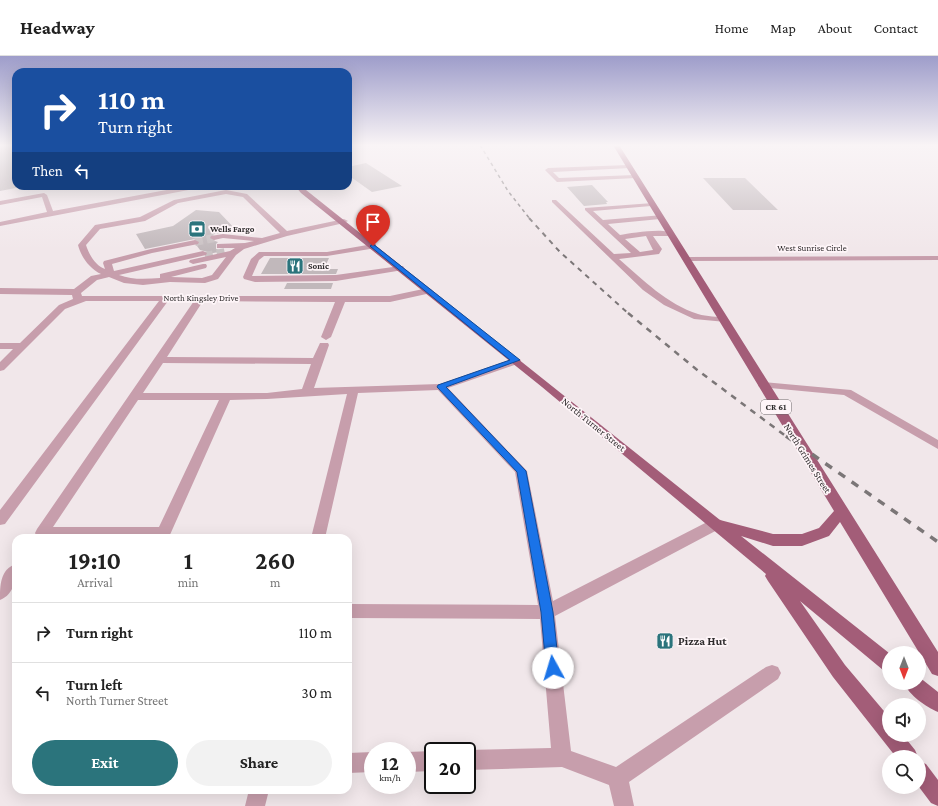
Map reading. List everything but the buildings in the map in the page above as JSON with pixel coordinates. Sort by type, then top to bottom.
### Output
[{"type":"main road","name":"North Grimes Street","points":[[636,180],[938,668]]},
{"type":"main road","name":"North Turner Street","points":[[301,190],[344,222],[428,291],[516,360],[882,658]]},
{"type":"main road","points":[[716,524],[773,540],[802,540],[824,532],[841,512]]},
{"type":"main road","points":[[764,563],[839,671],[882,723]]},
{"type":"main road","points":[[922,690],[938,703]]},
{"type":"main road","points":[[896,742],[903,750]]},
{"type":"main road","points":[[926,780],[938,796]]},
{"type":"street","points":[[42,190],[51,215]]},
{"type":"street","points":[[0,224],[51,215],[92,212],[175,190]]},
{"type":"street","points":[[234,248],[170,279],[134,282],[124,280],[97,269],[84,252],[82,245],[98,227],[142,219],[176,201],[226,192],[245,195],[285,234]]},
{"type":"street","points":[[0,203],[44,195]]},
{"type":"street","points":[[554,201],[602,222],[638,254]]},
{"type":"street","points":[[576,210],[651,204]]},
{"type":"street","points":[[576,210],[612,257],[646,288],[667,303],[697,317],[723,320]]},
{"type":"street","points":[[92,212],[98,227]]},
{"type":"street","points":[[602,222],[641,218],[660,218]]},
{"type":"street","points":[[111,274],[136,275],[285,234],[344,222]]},
{"type":"street","points":[[612,257],[656,252],[658,249],[648,234]]},
{"type":"street","points":[[618,236],[670,234]]},
{"type":"street","points":[[373,246],[328,254],[262,254],[255,259],[247,277],[255,279],[336,278],[400,268]]},
{"type":"street","points":[[157,280],[165,274],[234,248]]},
{"type":"street","points":[[0,291],[77,296],[94,278],[111,274],[139,272],[200,249],[112,265],[111,274]]},
{"type":"street","name":"West Sunrise Circle","points":[[686,259],[938,258]]},
{"type":"street","points":[[240,298],[255,279]]},
{"type":"street","name":"North Kingsley Drive","points":[[0,368],[62,307],[77,296],[86,298],[390,299],[428,291]]},
{"type":"street","points":[[0,520],[166,298]]},
{"type":"street","points":[[41,534],[201,298]]},
{"type":"street","points":[[307,392],[317,361],[342,299]]},
{"type":"street","points":[[0,346],[22,346]]},
{"type":"street","points":[[160,360],[317,361]]},
{"type":"street","points":[[135,397],[267,396],[307,392],[441,387],[516,360]]},
{"type":"street","points":[[763,385],[847,392],[938,445]]},
{"type":"street","points":[[441,387],[521,471],[547,612],[562,757]]},
{"type":"street","points":[[319,534],[354,390]]},
{"type":"street","points":[[102,534],[164,533],[226,396]]},
{"type":"street","points":[[352,611],[547,612],[716,524]]},
{"type":"street","points":[[0,593],[12,576]]},
{"type":"street","points":[[618,778],[772,673]]},
{"type":"street","points":[[476,760],[562,757],[618,778]]},
{"type":"street","points":[[352,763],[364,762]]},
{"type":"street","points":[[618,778],[624,806]]},
{"type":"street","points":[[255,806],[258,794]]},
{"type":"tunnel","points":[[195,242],[214,238]]},
{"type":"tunnel","points":[[205,256],[225,252]]},
{"type":"railway","points":[[501,180],[530,219]]},
{"type":"railway","points":[[529,218],[560,252],[629,314]]},
{"type":"railway","points":[[628,313],[696,369],[787,437]]},
{"type":"railway","points":[[786,436],[938,542]]},
{"type":"place","name":"Wells Fargo","points":[[197,229]]},
{"type":"place","name":"Sonic","points":[[295,266]]},
{"type":"place","name":"Pizza Hut","points":[[665,641]]},
{"type":"route","points":[[373,246],[516,360],[441,387],[521,471],[547,612],[553,668]]}]
